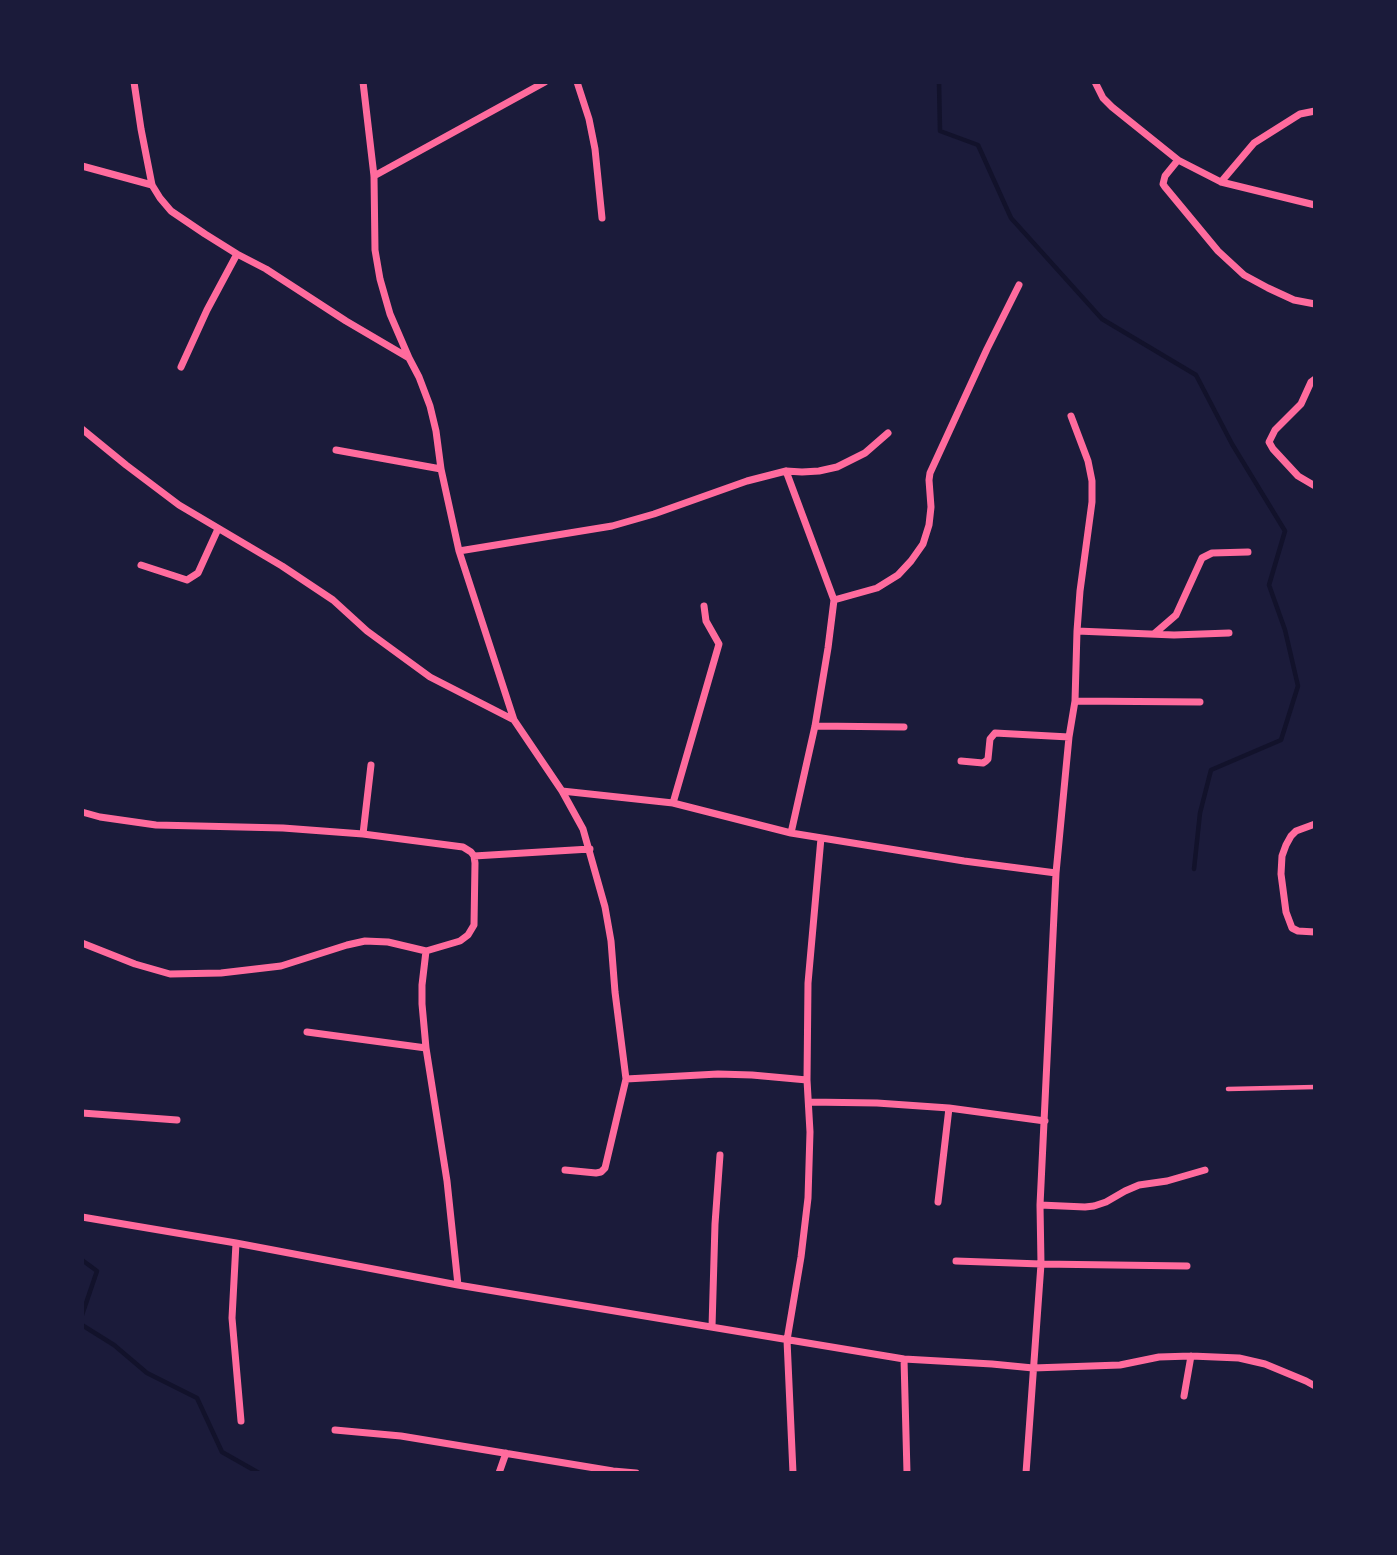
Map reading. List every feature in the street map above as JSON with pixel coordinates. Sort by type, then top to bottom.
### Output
[{"type":"street","points":[[134,82],[152,185],[172,211],[237,254],[266,269],[409,358]]},
{"type":"street","points":[[363,82],[374,176],[375,250],[380,279],[390,314],[430,406],[459,551],[514,720],[562,790],[583,829],[605,907],[626,1079],[605,1168],[596,1173],[565,1170]]},
{"type":"street","points":[[374,176],[545,82]]},
{"type":"street","points":[[577,82],[595,149],[602,218]]},
{"type":"street","points":[[1095,82],[1103,99],[1178,160],[1221,182],[1315,205]]},
{"type":"street","points":[[1221,182],[1254,143],[1300,114],[1315,111]]},
{"type":"street","points":[[1178,160],[1165,176],[1163,184],[1232,266],[1244,275],[1294,300],[1315,304]]},
{"type":"street","points":[[82,166],[152,185]]},
{"type":"street","points":[[181,367],[237,254]]},
{"type":"street","points":[[834,600],[877,588],[898,575],[923,544],[931,507],[930,473],[1019,285]]},
{"type":"street","points":[[1315,379],[1301,404],[1275,430],[1269,442],[1298,476],[1315,486]]},
{"type":"street","points":[[1026,1473],[1041,1264],[1040,1205],[1056,873],[1075,701],[1076,631],[1092,502],[1088,461],[1071,416]]},
{"type":"street","points":[[82,429],[169,497],[333,600],[367,631],[430,677],[514,720]]},
{"type":"street","points":[[459,551],[611,526],[654,514],[747,481],[786,471],[819,471],[837,467],[865,453],[888,433]]},
{"type":"street","points":[[336,450],[441,469]]},
{"type":"street","points":[[786,471],[834,600],[815,726],[791,833]]},
{"type":"street","points":[[141,565],[187,580],[198,573],[218,529]]},
{"type":"street","points":[[1154,634],[1176,615],[1202,558],[1213,553],[1248,552]]},
{"type":"street","points":[[673,803],[719,644],[706,621],[704,606]]},
{"type":"street","points":[[1076,631],[1229,633]]},
{"type":"street","points":[[1075,701],[1200,702]]},
{"type":"street","points":[[815,726],[904,727]]},
{"type":"street","points":[[961,761],[986,761],[990,739],[995,733],[1069,737]]},
{"type":"street","points":[[363,834],[371,765]]},
{"type":"street","points":[[562,790],[673,803],[791,833],[1056,873]]},
{"type":"street","points":[[82,812],[156,825],[283,828],[363,834],[463,847],[471,852],[475,863],[474,925],[460,942],[426,951],[388,942],[365,941],[281,966],[221,973],[170,974],[135,964],[82,943]]},
{"type":"street","points":[[1315,824],[1296,831],[1292,836],[1282,856],[1281,874],[1288,921],[1298,931],[1315,932]]},
{"type":"street","points":[[793,1473],[787,1340],[808,1198],[808,983],[821,838]]},
{"type":"street","points":[[474,856],[590,849]]},
{"type":"street","points":[[426,951],[422,1004],[426,1048],[447,1181],[458,1286]]},
{"type":"street","points":[[307,1032],[426,1048]]},
{"type":"street","points":[[626,1079],[718,1074],[807,1080]]},
{"type":"street","points":[[809,1102],[949,1108],[1045,1121]]},
{"type":"street","points":[[938,1202],[949,1108]]},
{"type":"street","points":[[82,1113],[177,1121]]},
{"type":"street","points":[[712,1327],[720,1155]]},
{"type":"street","points":[[1040,1205],[1094,1206],[1139,1185],[1167,1181],[1205,1170]]},
{"type":"street","points":[[82,1217],[236,1243],[458,1286],[904,1359],[1033,1368],[1121,1365],[1159,1357],[1239,1358],[1265,1363],[1315,1387]]},
{"type":"street","points":[[236,1243],[232,1318],[241,1422]]},
{"type":"street","points":[[956,1261],[1187,1266]]},
{"type":"street","points":[[1184,1396],[1191,1356]]},
{"type":"street","points":[[904,1359],[907,1473]]},
{"type":"street","points":[[335,1430],[401,1436],[636,1473]]},
{"type":"street","points":[[499,1473],[506,1453]]},
{"type":"lane","points":[[1228,1088],[1315,1087]]},
{"type":"waterway","points":[[939,82],[940,131],[978,145],[1011,218],[1102,319],[1196,375],[1232,444],[1285,531],[1269,585],[1285,630],[1298,686],[1281,740],[1211,770],[1200,813],[1194,869]]},
{"type":"waterway","points":[[82,1260],[97,1271],[82,1315]]},
{"type":"waterway","points":[[82,1325],[114,1345],[147,1373],[197,1398],[222,1452],[259,1473]]}]
